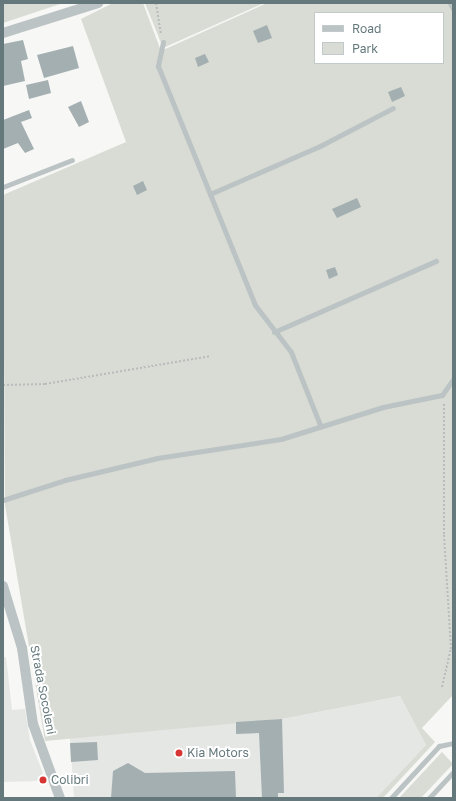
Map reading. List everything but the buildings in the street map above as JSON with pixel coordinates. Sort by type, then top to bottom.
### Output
[{"type":"street","points":[[3,33],[98,3]]},
{"type":"street","name":"Strada Socoleni","points":[[3,586],[22,648],[34,724],[60,798]]},
{"type":"lane","points":[[450,3],[453,9]]},
{"type":"lane","points":[[162,42],[158,66],[255,305],[274,332],[291,352],[320,425]]},
{"type":"lane","points":[[210,194],[320,146],[393,108]]},
{"type":"lane","points":[[3,187],[72,160]]},
{"type":"lane","points":[[274,332],[436,262]]},
{"type":"lane","points":[[3,500],[65,480],[157,458],[281,438],[320,425],[442,395],[453,379]]},
{"type":"lane","points":[[390,798],[439,746],[453,743]]},
{"type":"lane","points":[[428,798],[453,772]]},
{"type":"path","points":[[156,3],[162,42]]},
{"type":"path","points":[[3,385],[45,384],[210,356]]},
{"type":"path","points":[[442,395],[451,649],[442,687]]},
{"type":"shaded area","points":[[3,657],[6,657],[12,710],[25,709],[30,740],[43,773],[37,781],[3,782]]},
{"type":"shaded area","points":[[400,696],[426,745],[376,798],[74,798],[70,738],[282,719]]},
{"type":"green space","points":[[3,3],[63,3],[3,23]]},
{"type":"green space","points":[[113,3],[143,3],[161,51],[267,3],[453,3],[453,695],[422,728],[435,742],[383,798],[376,798],[426,745],[400,696],[282,719],[45,741],[5,505],[3,195],[126,142],[81,19]]},
{"type":"green space","points":[[145,3],[264,3],[163,48]]},
{"type":"green space","points":[[442,752],[453,764],[421,798],[399,798]]},
{"type":"place","name":"Kia Motors","points":[[179,753]]},
{"type":"place","name":"Colibri","points":[[43,780]]}]
